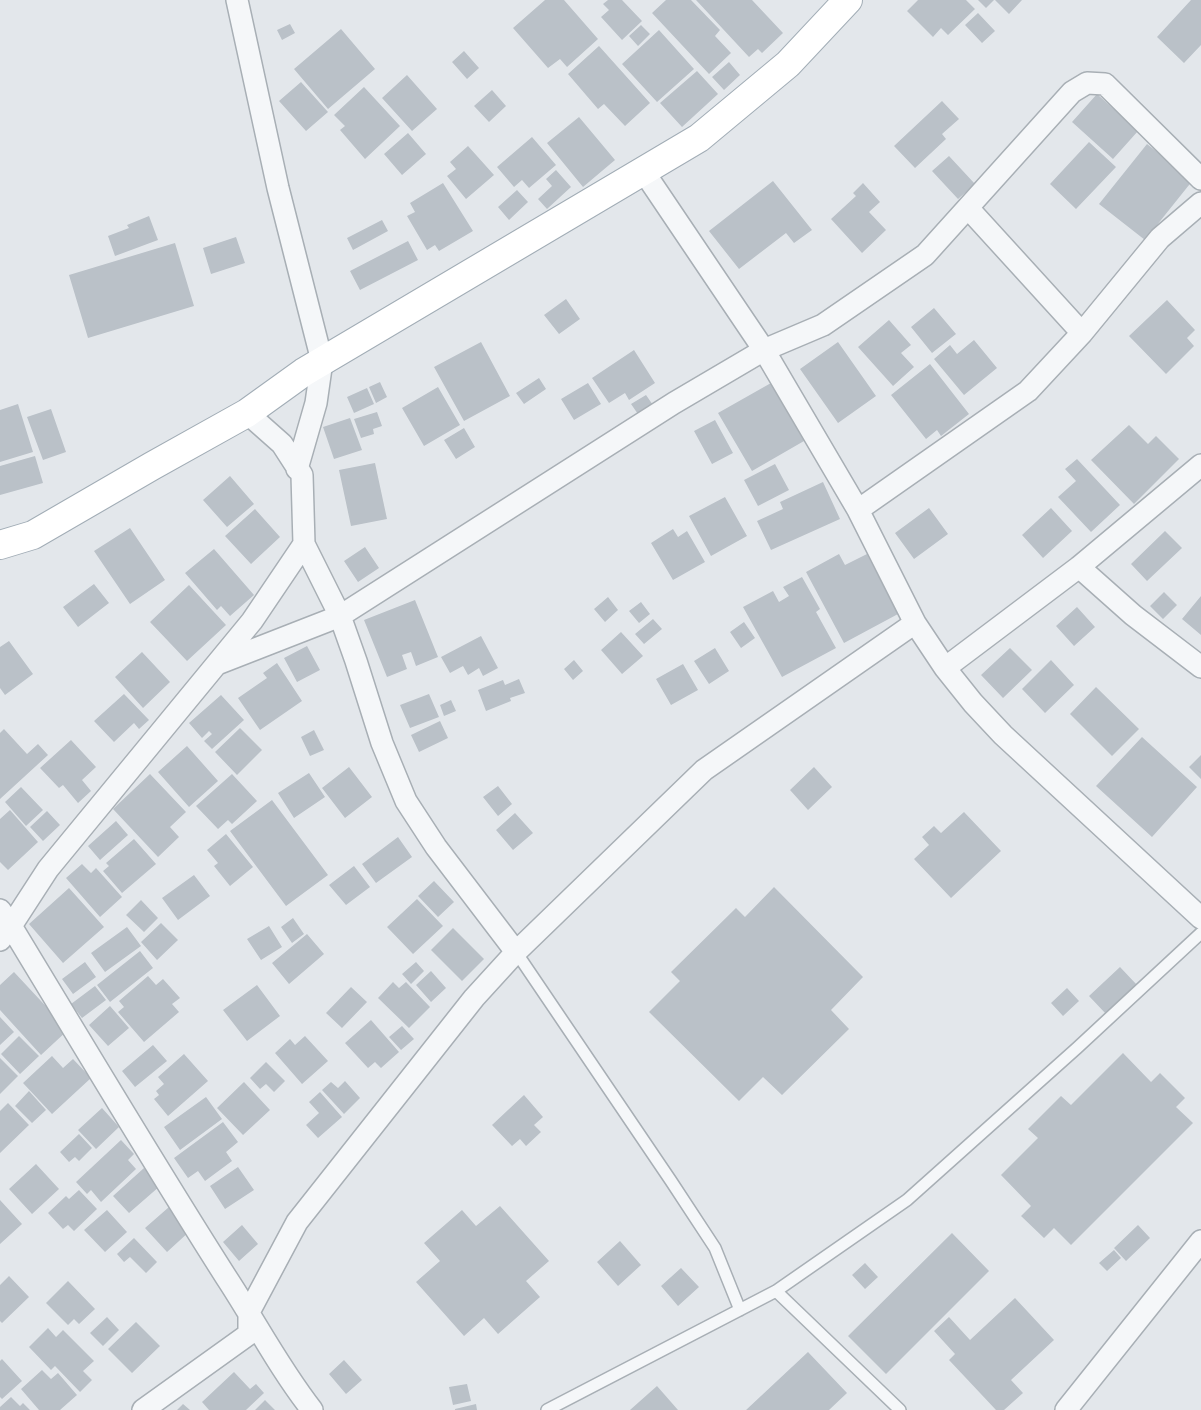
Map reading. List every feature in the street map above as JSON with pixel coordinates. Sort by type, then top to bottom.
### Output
[{"type":"main road","points":[[0,545],[33,535],[247,413],[322,361],[699,138],[788,64],[848,0]]},
{"type":"street","points":[[236,0],[278,188],[322,361],[316,403],[297,469]]},
{"type":"street","points":[[217,664],[340,616],[674,403],[764,350],[823,325],[925,255],[1072,92],[1086,83],[1105,84],[1201,179]]},
{"type":"street","points":[[644,172],[764,350],[858,510],[915,623],[945,668],[973,703],[1003,735],[1201,918]]},
{"type":"street","points":[[858,510],[1028,391],[1082,333],[1160,238],[1201,203]]},
{"type":"street","points":[[968,208],[1082,333]]},
{"type":"street","points":[[247,413],[282,444],[302,475],[304,544],[340,616],[382,743],[406,801],[436,847],[516,952]]},
{"type":"street","points":[[945,668],[1079,567],[1201,465]]},
{"type":"street","points":[[304,544],[252,620],[4,925],[249,1312],[277,1361],[312,1410]]},
{"type":"street","points":[[1079,567],[1133,615],[1201,667]]},
{"type":"street","points":[[143,1410],[248,1334],[249,1312],[296,1222],[474,998],[516,952],[704,770],[915,623]]},
{"type":"street","points":[[1066,1410],[1201,1241]]},
{"type":"lane","points":[[547,1410],[776,1291],[907,1200],[1077,1048],[1201,933]]},
{"type":"lane","points":[[516,952],[672,1181],[715,1248],[740,1310]]},
{"type":"lane","points":[[776,1291],[900,1410]]},
{"type":"building","points":[[545,0],[564,0],[598,39],[567,67],[560,59],[548,68],[513,28]]},
{"type":"building","points":[[608,0],[622,0],[642,21],[622,40],[601,17],[609,10],[603,4]]},
{"type":"building","points":[[666,0],[691,0],[720,30],[715,36],[731,53],[709,74],[652,13]]},
{"type":"building","points":[[696,0],[752,0],[783,33],[762,53],[758,49],[749,57]]},
{"type":"building","points":[[918,0],[966,0],[975,9],[948,35],[941,28],[933,37],[907,11]]},
{"type":"building","points":[[978,0],[994,0],[986,8]]},
{"type":"building","points":[[995,0],[1022,0],[1009,14]]},
{"type":"building","points":[[1191,0],[1201,0],[1201,45],[1184,63],[1157,37]]},
{"type":"building","points":[[978,13],[995,31],[982,43],[965,25]]},
{"type":"building","points":[[290,24],[295,33],[282,40],[277,30]]},
{"type":"building","points":[[641,25],[650,34],[638,46],[629,36]]},
{"type":"building","points":[[341,29],[375,69],[328,109],[294,69]]},
{"type":"building","points":[[659,30],[694,69],[657,102],[622,64]]},
{"type":"building","points":[[599,46],[650,103],[625,126],[604,104],[598,109],[568,74]]},
{"type":"building","points":[[464,51],[479,68],[467,79],[452,62]]},
{"type":"building","points":[[729,62],[740,75],[724,90],[712,77]]},
{"type":"building","points":[[697,71],[718,94],[682,127],[660,103]]},
{"type":"building","points":[[407,75],[437,109],[412,131],[382,98]]},
{"type":"building","points":[[301,82],[328,112],[306,131],[279,101]]},
{"type":"building","points":[[364,87],[400,126],[365,159],[340,130],[345,126],[334,115]]},
{"type":"building","points":[[492,90],[506,106],[489,122],[474,106]]},
{"type":"building","points":[[1097,94],[1138,131],[1113,159],[1072,122]]},
{"type":"building","points":[[942,101],[959,119],[942,134],[946,139],[915,168],[894,146]]},
{"type":"building","points":[[579,117],[615,160],[583,187],[547,143]]},
{"type":"building","points":[[408,133],[426,154],[402,175],[384,154]]},
{"type":"building","points":[[532,137],[556,165],[529,188],[522,180],[514,187],[497,167]]},
{"type":"building","points":[[1089,142],[1116,167],[1076,209],[1050,184]]},
{"type":"building","points":[[1147,144],[1193,180],[1145,240],[1099,204]]},
{"type":"building","points":[[468,146],[494,175],[466,199],[447,176],[456,169],[450,162]]},
{"type":"building","points":[[949,156],[975,184],[958,199],[932,171]]},
{"type":"building","points":[[556,170],[571,187],[547,209],[538,199],[552,186],[546,179]]},
{"type":"building","points":[[773,181],[812,230],[794,243],[786,233],[739,269],[709,231]]},
{"type":"building","points":[[443,183],[473,231],[439,251],[435,245],[427,250],[407,216],[415,212],[410,203]]},
{"type":"building","points":[[863,183],[880,202],[869,212],[886,230],[862,253],[831,219],[856,196],[853,193]]},
{"type":"building","points":[[517,190],[528,202],[509,220],[498,207]]},
{"type":"building","points":[[149,216],[158,240],[115,256],[108,236],[129,228],[127,225]]},
{"type":"building","points":[[382,220],[388,231],[353,250],[347,238]]},
{"type":"building","points":[[236,237],[245,263],[211,274],[203,248]]},
{"type":"building","points":[[408,241],[418,260],[360,290],[350,271]]},
{"type":"building","points":[[175,243],[194,306],[88,338],[69,275]]},
{"type":"building","points":[[566,299],[580,319],[559,334],[544,315]]},
{"type":"building","points":[[1167,300],[1195,330],[1187,338],[1194,346],[1166,374],[1129,336]]},
{"type":"building","points":[[934,308],[956,334],[932,353],[911,327]]},
{"type":"building","points":[[889,320],[911,345],[901,353],[914,367],[893,386],[858,347]]},
{"type":"building","points":[[974,340],[997,368],[964,395],[934,359],[950,345],[957,354]]},
{"type":"building","points":[[481,342],[510,396],[464,421],[434,367]]},
{"type":"building","points":[[838,342],[876,396],[838,423],[800,369]]},
{"type":"building","points":[[634,350],[655,383],[629,400],[625,393],[609,403],[592,378]]},
{"type":"building","points":[[930,364],[969,414],[941,436],[937,430],[926,439],[891,395]]},
{"type":"building","points":[[539,378],[546,389],[524,404],[516,393]]},
{"type":"building","points":[[380,382],[387,397],[376,403],[369,387]]},
{"type":"building","points":[[588,383],[601,404],[574,420],[561,399]]},
{"type":"building","points":[[771,383],[804,441],[752,471],[718,413]]},
{"type":"building","points":[[438,387],[460,425],[424,446],[402,408]]},
{"type":"building","points":[[367,388],[374,404],[354,413],[347,397]]},
{"type":"building","points":[[646,395],[655,408],[640,417],[631,404]]},
{"type":"building","points":[[18,404],[33,452],[0,462],[0,410]]},
{"type":"building","points":[[51,409],[66,452],[43,460],[27,417]]},
{"type":"building","points":[[377,412],[382,426],[373,429],[374,434],[361,438],[354,419]]},
{"type":"building","points":[[350,418],[362,450],[334,459],[323,427]]},
{"type":"building","points":[[715,420],[733,453],[712,464],[694,431]]},
{"type":"building","points":[[1129,425],[1148,444],[1156,436],[1179,459],[1134,504],[1091,460]]},
{"type":"building","points":[[464,428],[475,447],[456,459],[444,440]]},
{"type":"building","points":[[35,456],[43,483],[0,495],[0,466]]},
{"type":"building","points":[[1077,459],[1120,505],[1091,532],[1058,497],[1076,481],[1065,469]]},
{"type":"building","points":[[375,463],[387,519],[351,526],[339,470]]},
{"type":"building","points":[[775,464],[789,490],[758,506],[744,480]]},
{"type":"building","points":[[230,476],[254,504],[227,527],[203,500]]},
{"type":"building","points":[[823,482],[840,519],[771,550],[757,521],[783,509],[780,502]]},
{"type":"building","points":[[725,497],[747,536],[711,556],[689,516]]},
{"type":"building","points":[[929,508],[948,534],[914,559],[895,533]]},
{"type":"building","points":[[1051,508],[1072,531],[1043,558],[1022,535]]},
{"type":"building","points":[[255,509],[280,537],[251,564],[225,536]]},
{"type":"building","points":[[130,528],[165,580],[130,604],[94,551]]},
{"type":"building","points":[[673,529],[678,537],[687,531],[705,562],[673,580],[651,543]]},
{"type":"building","points":[[1165,531],[1182,548],[1147,581],[1131,564]]},
{"type":"building","points":[[365,547],[379,568],[358,582],[344,561]]},
{"type":"building","points":[[214,549],[254,595],[230,616],[221,606],[217,610],[185,573]]},
{"type":"building","points":[[839,554],[845,565],[867,554],[898,614],[844,643],[806,572]]},
{"type":"building","points":[[802,577],[820,609],[816,612],[836,648],[782,677],[743,607],[773,591],[779,602],[789,596],[783,587]]},
{"type":"building","points":[[94,584],[109,603],[78,627],[63,607]]},
{"type":"building","points":[[189,585],[226,625],[187,661],[150,622]]},
{"type":"building","points":[[1164,592],[1177,605],[1163,619],[1150,606]]},
{"type":"building","points":[[1201,596],[1201,635],[1182,619]]},
{"type":"building","points":[[608,597],[618,610],[605,622],[594,609]]},
{"type":"building","points":[[415,600],[438,657],[416,666],[411,652],[402,655],[407,669],[387,677],[364,620]]},
{"type":"building","points":[[641,602],[650,614],[639,623],[629,611]]},
{"type":"building","points":[[1077,607],[1095,627],[1074,646],[1056,626]]},
{"type":"building","points":[[653,619],[662,629],[644,644],[635,634]]},
{"type":"building","points":[[744,622],[755,638],[741,648],[730,632]]},
{"type":"building","points":[[621,632],[643,656],[622,674],[601,650]]},
{"type":"building","points":[[481,636],[498,668],[483,676],[479,668],[468,675],[463,666],[450,673],[441,657]]},
{"type":"building","points":[[9,641],[33,674],[5,695],[0,688],[0,647]]},
{"type":"building","points":[[307,646],[320,670],[297,682],[284,658]]},
{"type":"building","points":[[715,648],[729,671],[709,684],[694,661]]},
{"type":"building","points":[[1010,648],[1032,670],[1003,698],[981,675]]},
{"type":"building","points":[[142,652],[170,682],[143,708],[115,677]]},
{"type":"building","points":[[574,660],[583,671],[573,680],[564,669]]},
{"type":"building","points":[[1051,660],[1074,685],[1045,713],[1022,689]]},
{"type":"building","points":[[277,663],[302,701],[260,730],[238,698],[267,678],[263,673]]},
{"type":"building","points":[[683,664],[698,690],[671,705],[656,679]]},
{"type":"building","points":[[519,679],[525,693],[510,698],[511,701],[486,711],[478,690],[503,680],[505,685]]},
{"type":"building","points":[[1096,687],[1139,729],[1112,756],[1070,714]]},
{"type":"building","points":[[124,694],[149,720],[139,729],[134,723],[114,742],[94,721]]},
{"type":"building","points":[[429,694],[439,717],[410,728],[400,705]]},
{"type":"building","points":[[221,695],[244,720],[212,749],[204,741],[212,734],[209,731],[202,738],[189,723]]},
{"type":"building","points":[[451,700],[456,711],[444,716],[440,705]]},
{"type":"building","points":[[440,721],[448,738],[419,752],[411,735]]},
{"type":"building","points":[[240,728],[262,750],[237,775],[215,752]]},
{"type":"building","points":[[4,729],[27,754],[38,744],[48,755],[0,799],[0,733]]},
{"type":"building","points":[[314,730],[324,750],[310,756],[301,737]]},
{"type":"building","points":[[1142,737],[1197,787],[1152,837],[1096,786]]},
{"type":"building","points":[[71,740],[96,767],[82,780],[91,791],[78,803],[63,785],[59,788],[40,768]]},
{"type":"building","points":[[187,746],[218,781],[189,807],[158,772]]},
{"type":"building","points":[[1201,755],[1201,779],[1189,767]]},
{"type":"building","points":[[349,767],[372,797],[345,818],[322,788]]},
{"type":"building","points":[[814,767],[832,787],[808,810],[790,790]]},
{"type":"building","points":[[309,773],[325,797],[294,818],[278,793]]},
{"type":"building","points":[[150,774],[186,812],[170,827],[179,837],[158,857],[113,809]]},
{"type":"building","points":[[232,774],[257,801],[232,824],[228,820],[218,829],[196,806]]},
{"type":"building","points":[[498,786],[512,804],[498,816],[483,797]]},
{"type":"building","points":[[21,787],[43,810],[26,826],[5,802]]},
{"type":"building","points":[[272,800],[328,875],[286,906],[230,831]]},
{"type":"building","points":[[10,810],[38,842],[8,870],[0,862],[0,819]]},
{"type":"building","points":[[47,811],[60,825],[43,841],[30,827]]},
{"type":"building","points":[[964,812],[1001,851],[951,898],[914,859],[929,845],[922,837],[934,826],[941,833]]},
{"type":"building","points":[[515,813],[533,833],[513,850],[496,830]]},
{"type":"building","points":[[116,821],[128,835],[100,860],[88,846]]},
{"type":"building","points":[[226,834],[253,867],[230,886],[214,866],[218,863],[207,850]]},
{"type":"building","points":[[398,837],[412,857],[376,883],[362,864]]},
{"type":"building","points":[[134,839],[156,864],[122,893],[103,871],[109,866],[106,863]]},
{"type":"building","points":[[82,864],[91,873],[96,868],[122,897],[100,917],[66,878]]},
{"type":"building","points":[[354,866],[370,887],[346,905],[329,885]]},
{"type":"building","points":[[194,875],[210,896],[178,920],[162,898]]},
{"type":"building","points":[[434,881],[454,902],[438,917],[418,896]]},
{"type":"building","points":[[774,887],[863,977],[831,1010],[849,1029],[782,1095],[763,1077],[739,1101],[649,1012],[680,981],[671,972],[736,908],[745,917]]},
{"type":"building","points":[[69,888],[104,927],[63,963],[29,924]]},
{"type":"building","points":[[417,899],[443,926],[413,954],[387,927]]},
{"type":"building","points":[[141,900],[158,918],[144,932],[126,915]]},
{"type":"building","points":[[293,918],[304,934],[292,943],[281,927]]},
{"type":"building","points":[[161,923],[178,940],[157,960],[141,942]]},
{"type":"building","points":[[269,926],[282,947],[261,960],[247,939]]},
{"type":"building","points":[[127,927],[141,946],[105,972],[91,953]]},
{"type":"building","points":[[453,928],[484,959],[462,981],[431,950]]},
{"type":"building","points":[[307,934],[324,954],[289,984],[272,963]]},
{"type":"building","points":[[140,951],[153,968],[110,1002],[97,985]]},
{"type":"building","points":[[85,962],[96,977],[73,994],[62,979]]},
{"type":"building","points":[[416,962],[424,971],[411,984],[402,974]]},
{"type":"building","points":[[1120,967],[1137,985],[1106,1014],[1089,996]]},
{"type":"building","points":[[431,971],[446,988],[431,1002],[416,985]]},
{"type":"building","points":[[14,972],[68,1030],[41,1055],[0,1010],[0,985]]},
{"type":"building","points":[[148,976],[156,985],[163,979],[180,998],[172,1004],[179,1012],[144,1042],[118,1012],[124,1007],[119,1001]]},
{"type":"building","points":[[393,982],[399,988],[406,982],[430,1007],[409,1028],[378,998]]},
{"type":"building","points":[[257,985],[280,1016],[247,1041],[223,1010]]},
{"type":"building","points":[[95,986],[106,1000],[82,1018],[71,1004]]},
{"type":"building","points":[[351,987],[367,1002],[342,1028],[326,1013]]},
{"type":"building","points":[[1067,988],[1079,1001],[1063,1016],[1051,1003]]},
{"type":"building","points":[[110,1006],[129,1028],[108,1046],[89,1025]]},
{"type":"building","points":[[0,1017],[14,1032],[0,1045]]},
{"type":"building","points":[[371,1020],[399,1052],[381,1068],[375,1062],[368,1068],[345,1043]]},
{"type":"building","points":[[402,1026],[414,1039],[401,1050],[389,1037]]},
{"type":"building","points":[[19,1036],[39,1056],[20,1074],[1,1054]]},
{"type":"building","points":[[305,1036],[328,1061],[302,1084],[275,1053],[290,1039],[295,1045]]},
{"type":"building","points":[[153,1045],[167,1061],[135,1087],[122,1071]]},
{"type":"building","points":[[1123,1053],[1151,1082],[1160,1073],[1185,1098],[1176,1107],[1193,1123],[1071,1245],[1054,1228],[1044,1238],[1021,1216],[1031,1206],[1001,1175],[1038,1138],[1028,1129],[1061,1096],[1071,1105]]},
{"type":"building","points":[[184,1054],[208,1081],[168,1116],[154,1099],[159,1095],[156,1091],[164,1084],[158,1077]]},
{"type":"building","points":[[52,1056],[63,1068],[73,1059],[91,1078],[52,1114],[23,1083]]},
{"type":"building","points":[[0,1058],[18,1076],[0,1094]]},
{"type":"building","points":[[266,1062],[285,1081],[274,1092],[266,1084],[260,1089],[250,1078]]},
{"type":"building","points":[[345,1081],[360,1098],[344,1114],[322,1090],[331,1082],[338,1088]]},
{"type":"building","points":[[244,1082],[270,1110],[243,1135],[217,1108]]},
{"type":"building","points":[[29,1091],[46,1110],[32,1123],[15,1106]]},
{"type":"building","points":[[320,1092],[342,1117],[318,1138],[306,1125],[319,1113],[309,1102]]},
{"type":"building","points":[[524,1095],[543,1117],[534,1125],[541,1132],[526,1146],[520,1139],[512,1146],[492,1125]]},
{"type":"building","points":[[206,1097],[222,1119],[180,1150],[164,1127]]},
{"type":"building","points":[[8,1103],[29,1125],[0,1153],[0,1111]]},
{"type":"building","points":[[102,1108],[119,1127],[96,1149],[78,1130]]},
{"type":"building","points":[[223,1122],[238,1142],[226,1152],[232,1161],[205,1181],[198,1171],[188,1178],[174,1158]]},
{"type":"building","points":[[79,1134],[92,1148],[79,1161],[75,1157],[69,1162],[60,1152]]},
{"type":"building","points":[[121,1140],[134,1154],[128,1160],[136,1169],[101,1202],[91,1190],[87,1194],[76,1182]]},
{"type":"building","points":[[36,1164],[59,1189],[32,1214],[9,1189]]},
{"type":"building","points":[[238,1167],[254,1190],[225,1209],[210,1186]]},
{"type":"building","points":[[144,1168],[160,1186],[129,1213],[113,1196]]},
{"type":"building","points":[[79,1190],[97,1209],[74,1231],[68,1225],[63,1229],[48,1213],[66,1196],[69,1199]]},
{"type":"building","points":[[0,1200],[22,1224],[0,1244]]},
{"type":"building","points":[[500,1206],[549,1261],[526,1281],[540,1297],[498,1334],[484,1318],[464,1336],[416,1282],[440,1261],[424,1243],[462,1210],[476,1226]]},
{"type":"building","points":[[169,1207],[190,1231],[167,1252],[145,1228]]},
{"type":"building","points":[[107,1210],[127,1232],[105,1252],[84,1230]]},
{"type":"building","points":[[242,1225],[258,1244],[239,1261],[223,1242]]},
{"type":"building","points":[[1138,1225],[1150,1238],[1126,1261],[1114,1248]]},
{"type":"building","points":[[952,1233],[989,1271],[886,1374],[848,1336]]},
{"type":"building","points":[[134,1238],[157,1262],[146,1273],[130,1257],[124,1262],[117,1254]]},
{"type":"building","points":[[620,1241],[641,1265],[618,1286],[597,1262]]},
{"type":"building","points":[[1114,1250],[1121,1258],[1107,1271],[1099,1263]]},
{"type":"building","points":[[865,1263],[878,1277],[865,1289],[852,1275]]},
{"type":"building","points":[[681,1268],[699,1287],[678,1306],[661,1286]]},
{"type":"building","points":[[9,1276],[29,1297],[2,1323],[0,1321],[0,1285]]},
{"type":"building","points":[[68,1281],[95,1309],[79,1324],[74,1319],[68,1325],[46,1303]]},
{"type":"building","points":[[1015,1298],[1054,1340],[1011,1380],[1023,1393],[1004,1410],[996,1410],[949,1360],[955,1354],[934,1331],[949,1317],[970,1340]]},
{"type":"building","points":[[107,1317],[119,1330],[103,1346],[90,1333]]},
{"type":"building","points":[[136,1322],[160,1346],[132,1373],[108,1349]]},
{"type":"building","points":[[48,1328],[56,1337],[63,1330],[94,1361],[83,1371],[92,1380],[80,1392],[55,1366],[51,1370],[29,1347]]},
{"type":"building","points":[[808,1352],[847,1393],[829,1410],[746,1410]]},
{"type":"building","points":[[2,1359],[22,1381],[2,1399],[0,1397],[0,1361]]},
{"type":"building","points":[[344,1360],[362,1380],[346,1394],[329,1374]]},
{"type":"building","points":[[42,1370],[51,1379],[58,1373],[77,1395],[60,1410],[39,1410],[21,1389]]},
{"type":"building","points":[[234,1372],[250,1389],[256,1384],[264,1393],[246,1410],[209,1410],[202,1402]]},
{"type":"building","points":[[467,1384],[471,1401],[453,1405],[449,1387]]},
{"type":"building","points":[[657,1386],[678,1410],[630,1410]]},
{"type":"building","points":[[11,1397],[20,1406],[23,1403],[30,1410],[0,1410],[0,1407]]},
{"type":"building","points":[[265,1400],[275,1410],[255,1410]]},
{"type":"building","points":[[183,1404],[190,1410],[177,1410]]},
{"type":"building","points":[[476,1404],[477,1410],[455,1410],[455,1409]]}]
